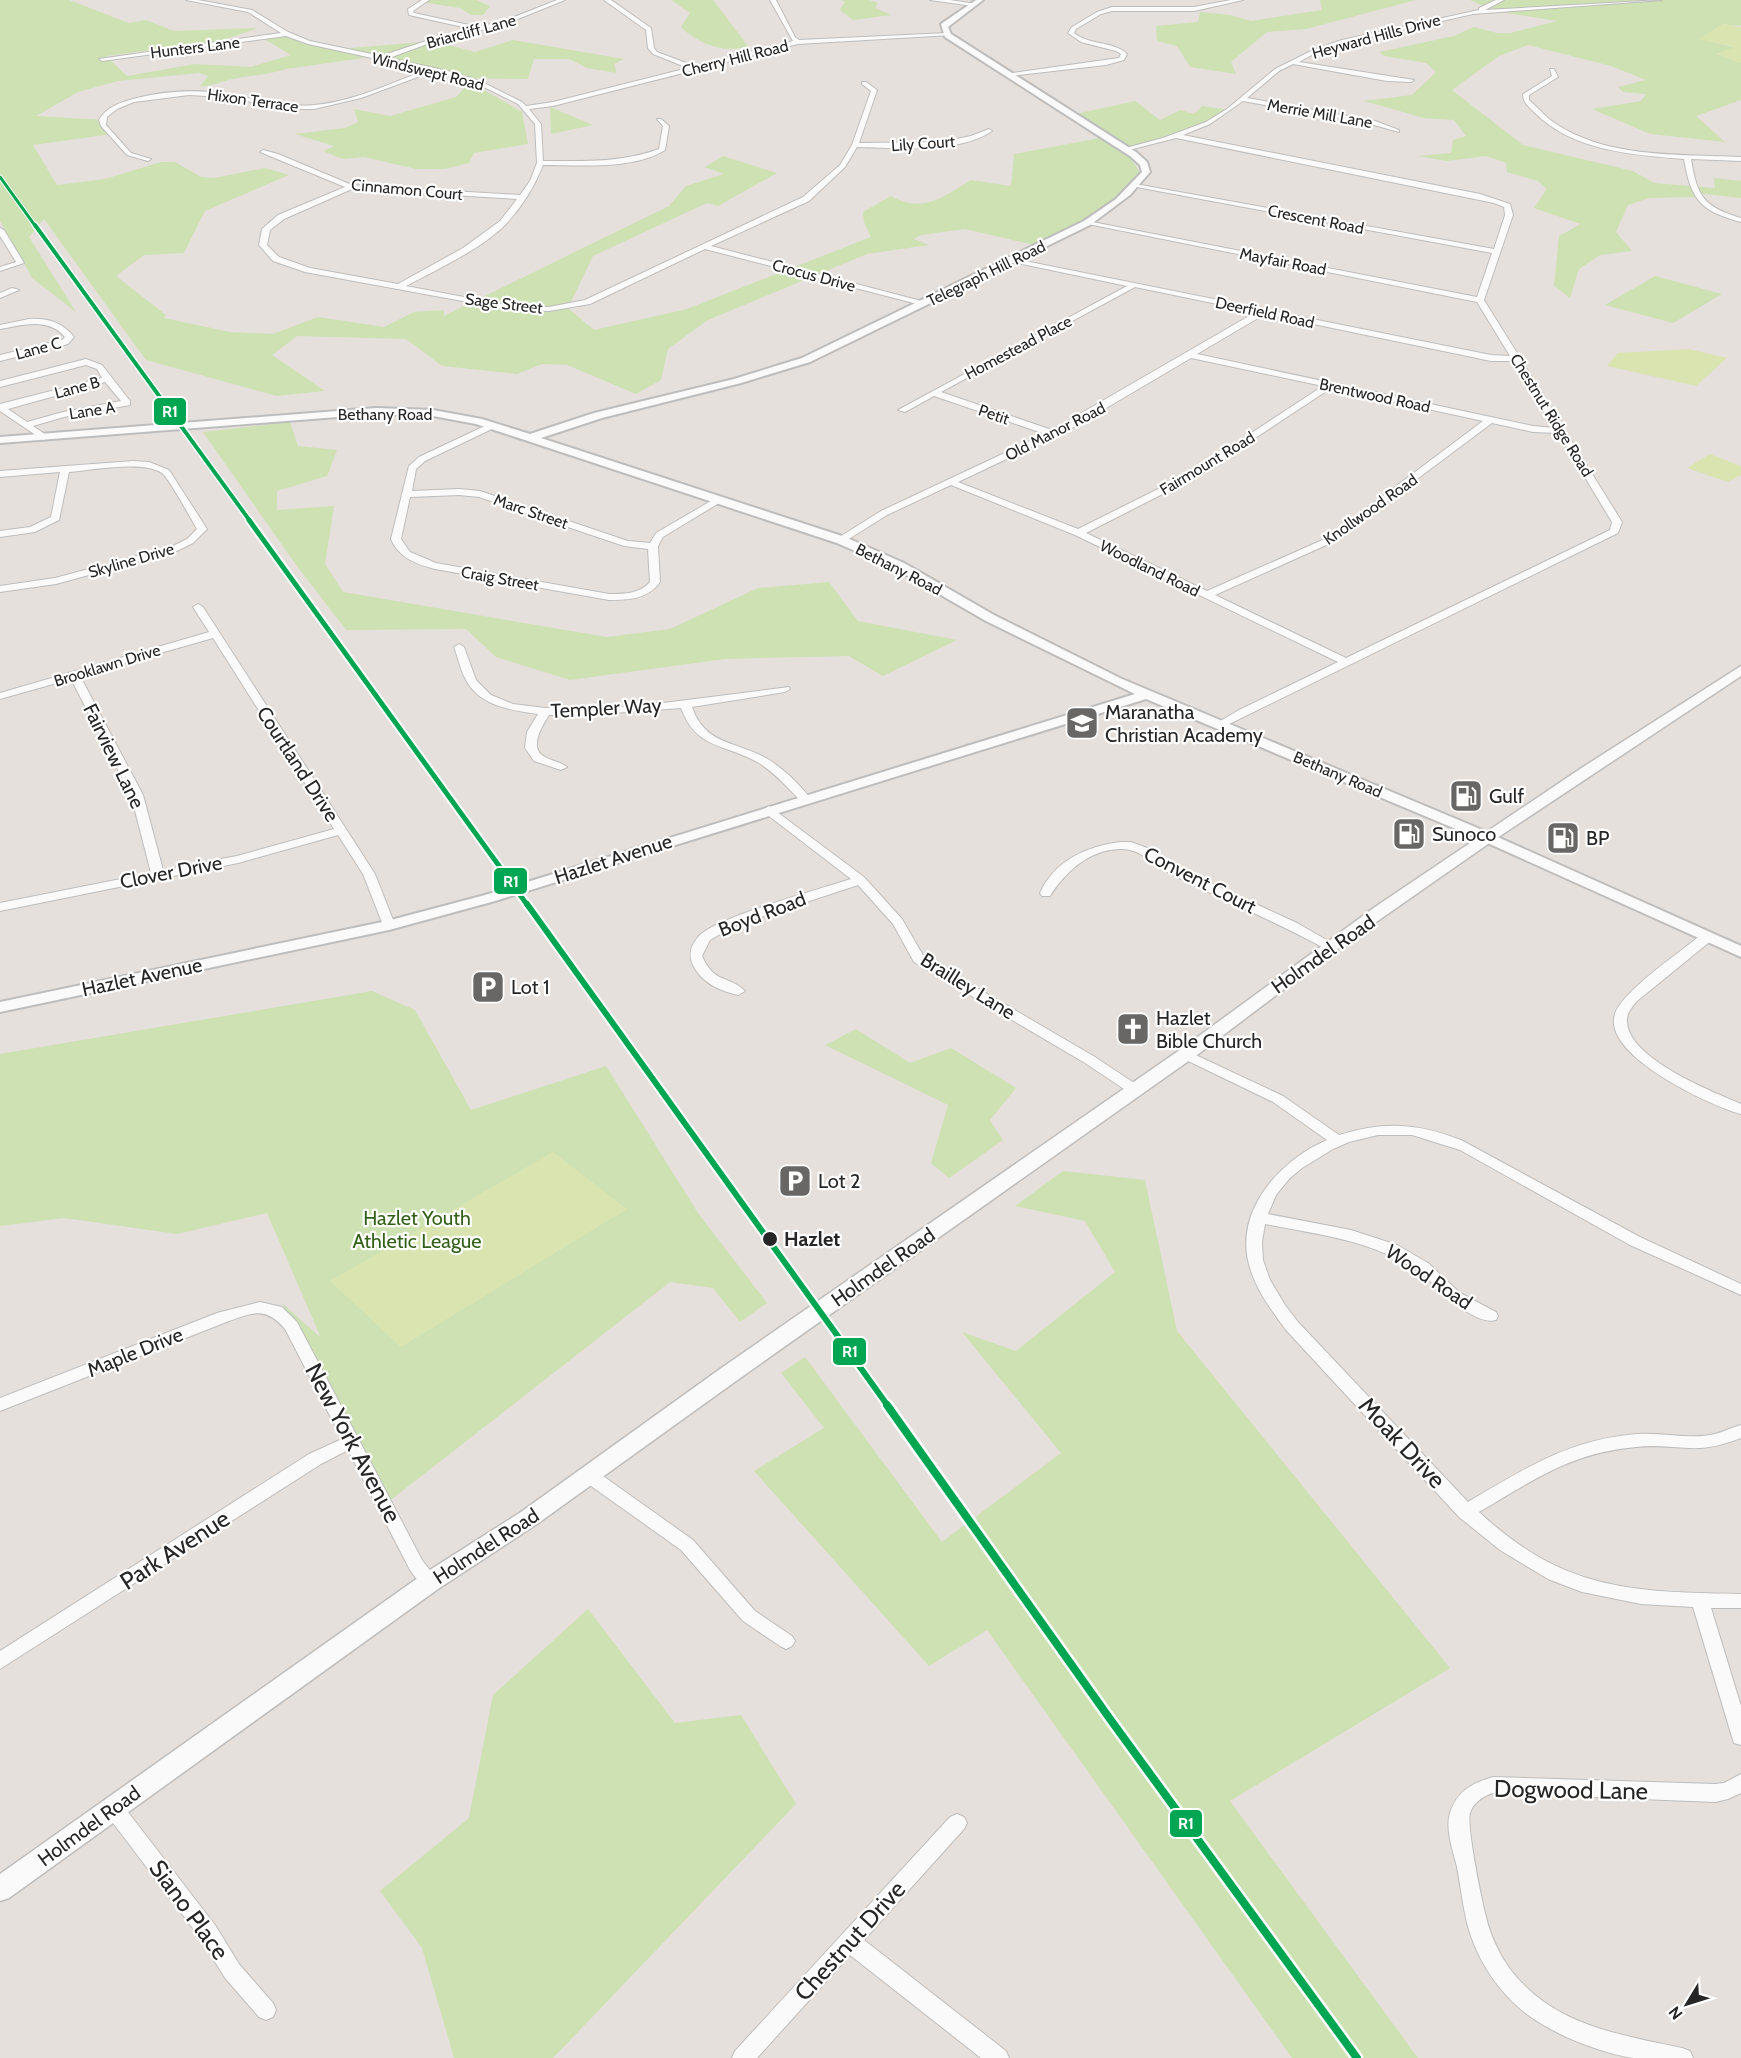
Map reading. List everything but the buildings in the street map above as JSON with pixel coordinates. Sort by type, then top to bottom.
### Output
[{"type":"main road","name":"Holmdel Road","points":[[0,1890],[430,1582],[590,1476],[728,1375],[1187,1055],[1331,946],[1487,837],[1741,670]]},
{"type":"street","name":"Windswept Road","points":[[189,0],[257,14],[287,34],[322,46],[434,69],[492,87],[510,96],[526,108]]},
{"type":"street","points":[[221,6],[237,0]]},
{"type":"street","points":[[426,0],[411,10],[411,14],[481,29]]},
{"type":"street","name":"Briarcliff Lane","points":[[380,58],[428,42],[520,18],[562,0]]},
{"type":"street","points":[[607,0],[649,29],[651,48],[655,52],[693,68]]},
{"type":"street","points":[[773,0],[793,38],[798,42]]},
{"type":"street","points":[[933,0],[976,2]]},
{"type":"street","points":[[1009,74],[1106,63],[1122,59],[1124,54],[1118,50],[1080,40],[1071,33],[1074,28],[1103,11],[1125,8],[1194,9],[1240,0]]},
{"type":"street","name":"Heyward Hills Drive","points":[[1473,12],[1502,0]]},
{"type":"street","name":"Heyward Hills Drive","points":[[1125,148],[1176,136],[1215,119],[1267,76],[1291,62],[1342,42],[1473,12],[1659,0]]},
{"type":"street","points":[[976,2],[944,26],[948,35],[1141,160],[1146,168],[1144,176],[1135,186]]},
{"type":"street","name":"Hunters Lane","points":[[102,59],[287,34]]},
{"type":"street","name":"Cherry Hill Road","points":[[526,108],[553,104],[798,42],[948,35]]},
{"type":"street","points":[[1291,62],[1387,79],[1411,80]]},
{"type":"street","name":"Hixon Terrace","points":[[148,159],[129,154],[104,125],[102,120],[108,112],[144,98],[190,93],[223,95],[282,107],[323,106],[434,69]]},
{"type":"street","points":[[1552,70],[1555,77],[1526,94],[1526,100],[1549,124],[1586,141],[1614,147],[1687,156],[1741,159]]},
{"type":"street","name":"Sage Street","points":[[351,187],[281,217],[266,230],[263,245],[276,259],[308,270],[511,308],[549,309],[587,302],[806,199],[843,166],[855,145],[874,90],[864,83]]},
{"type":"street","name":"Merrie Mill Lane","points":[[1242,99],[1375,123],[1397,131]]},
{"type":"street","points":[[399,287],[466,250],[494,230],[503,223],[522,197],[533,181],[540,163],[538,124],[526,108]]},
{"type":"street","points":[[540,163],[627,161],[647,157],[662,150],[666,126],[659,120]]},
{"type":"street","name":"Lily Court","points":[[855,145],[936,145],[976,137],[989,130]]},
{"type":"street","points":[[1176,136],[1497,201],[1510,211],[1480,300]]},
{"type":"street","name":"Cinnamon Court","points":[[263,152],[276,155],[351,187],[522,197]]},
{"type":"street","points":[[1687,156],[1692,184],[1698,200],[1708,208],[1741,220]]},
{"type":"street","name":"Crescent Road","points":[[1135,186],[1498,252]]},
{"type":"street","name":"Telegraph Hill Road","points":[[530,438],[558,427],[607,413],[793,365],[1087,223],[1101,215],[1135,186]]},
{"type":"street","name":"Mayfair Road","points":[[1087,223],[1480,300]]},
{"type":"street","points":[[0,230],[4,242],[20,263],[0,270]]},
{"type":"street","name":"Crocus Drive","points":[[705,247],[922,304]]},
{"type":"street","name":"Deerfield Road","points":[[1013,260],[1491,358],[1518,359]]},
{"type":"street","name":"Homestead Place","points":[[902,410],[1134,285]]},
{"type":"street","points":[[0,296],[15,290]]},
{"type":"street","name":"Chestnut Ridge Road","points":[[1221,725],[1615,531],[1617,522],[1615,516],[1480,300]]},
{"type":"street","name":"Old Manor Road","points":[[841,540],[884,513],[1054,434],[1264,311]]},
{"type":"street","name":"Lane C","points":[[0,327],[29,321],[47,321],[60,326],[70,338],[65,342],[0,358]]},
{"type":"street","name":"Brentwood Road","points":[[1191,355],[1490,420],[1540,430],[1561,431]]},
{"type":"street","name":"Lane B","points":[[0,384],[86,362],[97,364],[104,371],[107,379],[1,407]]},
{"type":"street","name":"Lane A","points":[[27,425],[63,415],[127,403],[107,379]]},
{"type":"street","name":"Fairmount Road","points":[[1078,533],[1195,474],[1330,385]]},
{"type":"street","name":"Petit","points":[[934,393],[1054,434]]},
{"type":"street","points":[[1,407],[43,436]]},
{"type":"street","name":"Bethany Road","points":[[0,440],[382,411],[447,415],[490,426],[841,540],[900,566],[1053,652],[1146,695],[1487,837],[1741,952]]},
{"type":"street","name":"Knollwood Road","points":[[1206,595],[1330,540],[1490,420]]},
{"type":"street","name":"Craig Street","points":[[490,426],[415,464],[410,470],[396,536],[402,551],[414,559],[435,566],[621,597],[641,594],[652,587],[655,582],[653,546]]},
{"type":"street","name":"Skyline Drive","points":[[0,474],[133,464],[158,468],[166,472],[201,524],[201,532],[190,542],[174,549],[56,581],[0,589]]},
{"type":"street","points":[[0,534],[33,530],[56,518],[65,469]]},
{"type":"street","name":"Woodland Road","points":[[951,482],[1078,533],[1346,662]]},
{"type":"street","name":"Marc Street","points":[[405,494],[459,492],[480,494],[627,544],[653,546]]},
{"type":"street","points":[[653,546],[663,531],[719,500]]},
{"type":"street","name":"Courtland Drive","points":[[198,607],[369,874],[389,925]]},
{"type":"street","name":"Brooklawn Drive","points":[[0,696],[215,634]]},
{"type":"street","name":"Templer Way","points":[[459,647],[467,675],[485,696],[510,707],[545,712],[609,711],[685,704],[785,689]]},
{"type":"street","name":"Fairview Lane","points":[[74,675],[137,795],[158,875]]},
{"type":"street","name":"Hazlet Avenue","points":[[0,1007],[389,925],[490,898],[1146,695]]},
{"type":"street","points":[[685,704],[691,723],[701,734],[765,762],[805,799]]},
{"type":"street","points":[[545,712],[533,732],[531,748],[538,759],[561,767]]},
{"type":"street","name":"Brailley Lane","points":[[769,810],[860,880],[898,922],[919,958],[978,996],[1090,1060],[1135,1090]]},
{"type":"street","name":"Clover Drive","points":[[0,907],[238,859],[341,831]]},
{"type":"street","name":"Convent Court","points":[[1046,893],[1048,884],[1055,876],[1098,848],[1113,844],[1132,846],[1143,850],[1171,869],[1331,946]]},
{"type":"street","name":"Boyd Road","points":[[738,991],[710,979],[701,968],[696,956],[705,937],[730,922],[860,880]]},
{"type":"street","points":[[1707,937],[1632,998],[1624,1007],[1620,1024],[1624,1038],[1648,1061],[1741,1109]]},
{"type":"street","points":[[1187,1055],[1278,1099],[1338,1141]]},
{"type":"street","name":"Moak Drive","points":[[1741,1290],[1643,1245],[1464,1147],[1421,1131],[1394,1129],[1367,1131],[1338,1141],[1286,1173],[1272,1189],[1261,1218],[1254,1249],[1262,1280],[1276,1305],[1292,1326],[1465,1512],[1509,1549],[1541,1568],[1566,1579],[1611,1592],[1636,1597],[1741,1601]]},
{"type":"street","name":"Wood Road","points":[[1261,1218],[1351,1235],[1392,1249],[1423,1267],[1455,1297],[1490,1316]]},
{"type":"street","name":"Maple Drive","points":[[0,1406],[244,1309],[273,1308]]},
{"type":"street","name":"New York Avenue","points":[[273,1308],[280,1311],[291,1326],[416,1565],[430,1582]]},
{"type":"street","points":[[1465,1512],[1548,1463],[1580,1450],[1637,1440],[1700,1442],[1717,1440],[1741,1431]]},
{"type":"street","name":"Park Avenue","points":[[0,1661],[315,1459],[352,1441]]},
{"type":"street","points":[[590,1476],[687,1545],[749,1616],[786,1641]]},
{"type":"street","points":[[1700,1600],[1741,1737]]},
{"type":"street","name":"Dogwood Lane","points":[[1682,2058],[1591,2037],[1562,2025],[1542,2013],[1512,1987],[1493,1960],[1480,1931],[1459,1816],[1468,1796],[1479,1789],[1493,1785],[1715,1793],[1728,1791],[1741,1782]]},
{"type":"street","name":"Siano Place","points":[[114,1809],[208,1932],[232,1971],[266,2010]]},
{"type":"street","name":"Chestnut Drive","points":[[743,2058],[957,1823]]},
{"type":"street","points":[[850,1942],[998,2058]]},
{"type":"green space","points":[[0,0],[69,0],[129,23],[146,20],[174,31],[258,28],[220,41],[106,56],[127,76],[195,64],[251,67],[291,55],[264,39],[291,34],[339,49],[434,41],[475,52],[513,40],[624,59],[614,64],[617,73],[587,68],[569,59],[534,59],[528,79],[461,78],[377,56],[286,69],[204,86],[200,86],[208,76],[199,73],[118,81],[78,92],[36,116],[105,120],[112,134],[33,145],[57,185],[105,179],[161,162],[175,162],[201,177],[214,178],[265,168],[289,175],[205,211],[184,253],[144,255],[116,276],[166,315],[164,318],[230,332],[273,334],[318,317],[384,327],[414,312],[444,310],[444,316],[669,206],[686,186],[724,174],[705,167],[723,156],[777,173],[718,206],[707,203],[593,256],[568,308],[594,330],[687,309],[871,237],[864,222],[863,212],[891,196],[902,201],[923,203],[942,197],[971,180],[1011,186],[1014,154],[1105,137],[1071,115],[1135,101],[1160,120],[1180,110],[1194,114],[1202,106],[1230,110],[1190,132],[1125,151],[1144,178],[1092,219],[1039,246],[965,229],[921,235],[914,239],[929,245],[867,254],[708,320],[668,349],[661,380],[636,394],[567,365],[542,364],[517,374],[442,366],[406,339],[297,336],[272,355],[325,391],[277,396],[146,360],[44,219],[29,237],[76,312],[32,278],[0,221]]},
{"type":"green space","points":[[424,0],[476,0],[490,6],[483,15],[471,15],[460,8],[421,2]]},
{"type":"green space","points":[[671,0],[713,0],[748,46],[730,49],[703,43],[681,27],[690,13]]},
{"type":"green space","points":[[841,0],[869,0],[878,3],[875,8],[891,15],[853,20],[840,10],[845,2]]},
{"type":"green space","points":[[1320,0],[1416,0],[1306,29],[1267,32],[1231,62],[1236,74],[1190,67],[1177,46],[1157,41],[1156,26],[1198,22],[1200,12],[1230,15],[1251,21],[1322,10]]},
{"type":"green space","points":[[1470,0],[1741,0],[1741,26],[1723,24],[1700,39],[1737,48],[1717,54],[1741,63],[1741,100],[1696,116],[1725,142],[1650,134],[1592,109],[1641,101],[1646,94],[1623,92],[1618,87],[1646,80],[1611,66],[1528,45],[1499,56],[1452,90],[1523,145],[1633,171],[1654,183],[1715,188],[1714,178],[1741,181],[1741,198],[1696,193],[1696,197],[1649,198],[1628,205],[1616,232],[1632,251],[1600,255],[1579,269],[1570,298],[1554,286],[1559,236],[1581,224],[1534,208],[1547,189],[1538,181],[1507,172],[1506,163],[1486,156],[1447,161],[1417,156],[1451,153],[1453,140],[1466,136],[1454,120],[1424,118],[1364,101],[1412,95],[1436,72],[1426,63],[1384,56],[1379,52],[1454,36],[1474,27],[1497,33],[1510,33],[1557,21],[1494,11]]},
{"type":"green space","points":[[1723,24],[1741,27],[1741,63],[1716,54],[1735,47],[1698,39]]},
{"type":"green space","points":[[470,82],[522,112],[528,144],[474,153],[469,163],[445,169],[416,169],[364,157],[342,159],[323,151],[334,146],[295,134],[345,128],[358,122],[354,109],[390,116],[456,97]]},
{"type":"green space","points":[[550,107],[593,125],[551,134]]},
{"type":"green space","points":[[1655,276],[1722,294],[1673,323],[1605,305]]},
{"type":"green space","points":[[1689,349],[1727,358],[1696,386],[1607,366],[1618,353]]},
{"type":"green space","points":[[290,422],[298,446],[337,450],[327,476],[277,491],[277,510],[334,506],[325,564],[343,592],[607,637],[670,629],[758,588],[829,582],[858,621],[957,640],[883,676],[849,656],[725,659],[570,680],[496,657],[466,629],[346,630],[294,562],[203,432]]},
{"type":"green space","points":[[1710,454],[1741,466],[1741,475],[1728,482],[1687,468]]},
{"type":"green space","name":"Hazlet Youth Athletic League","points":[[372,991],[415,1010],[471,1110],[606,1066],[698,1213],[767,1303],[740,1322],[713,1288],[670,1282],[383,1506],[282,1303],[321,1338],[267,1213],[177,1234],[64,1218],[0,1226],[0,1054]]},
{"type":"green space","points":[[856,1029],[910,1063],[951,1048],[1016,1088],[990,1120],[1003,1140],[949,1178],[931,1163],[948,1105],[825,1045]]},
{"type":"green space","points":[[553,1152],[627,1209],[401,1347],[330,1281]]},
{"type":"green space","points":[[1063,1171],[1145,1180],[1177,1331],[1450,1668],[1230,1801],[1418,2058],[1292,2058],[987,1630],[929,1666],[754,1471],[824,1428],[781,1373],[805,1357],[942,1542],[1061,1453],[962,1332],[1016,1351],[1115,1272],[1085,1221],[1015,1206]]},
{"type":"green space","points":[[588,1609],[675,1723],[741,1715],[796,1804],[553,2058],[454,2058],[422,1948],[380,1891],[469,1818],[493,1695]]},
{"type":"transit line","name":"R1","points":[[0,177],[758,1222],[1110,1719],[1357,2058]]},
{"type":"place","name":"Maranatha Christian Academy","points":[[1082,723]]},
{"type":"place","name":"Gulf","points":[[1466,796]]},
{"type":"place","name":"Sunoco","points":[[1409,834]]},
{"type":"place","name":"BP","points":[[1563,838]]},
{"type":"place","name":"Lot 1","points":[[488,987]]},
{"type":"place","name":"Hazlet Bible Church","points":[[1133,1029]]},
{"type":"place","name":"Lot 2","points":[[795,1181]]},
{"type":"place","name":"Hazlet","points":[[770,1239]]}]
